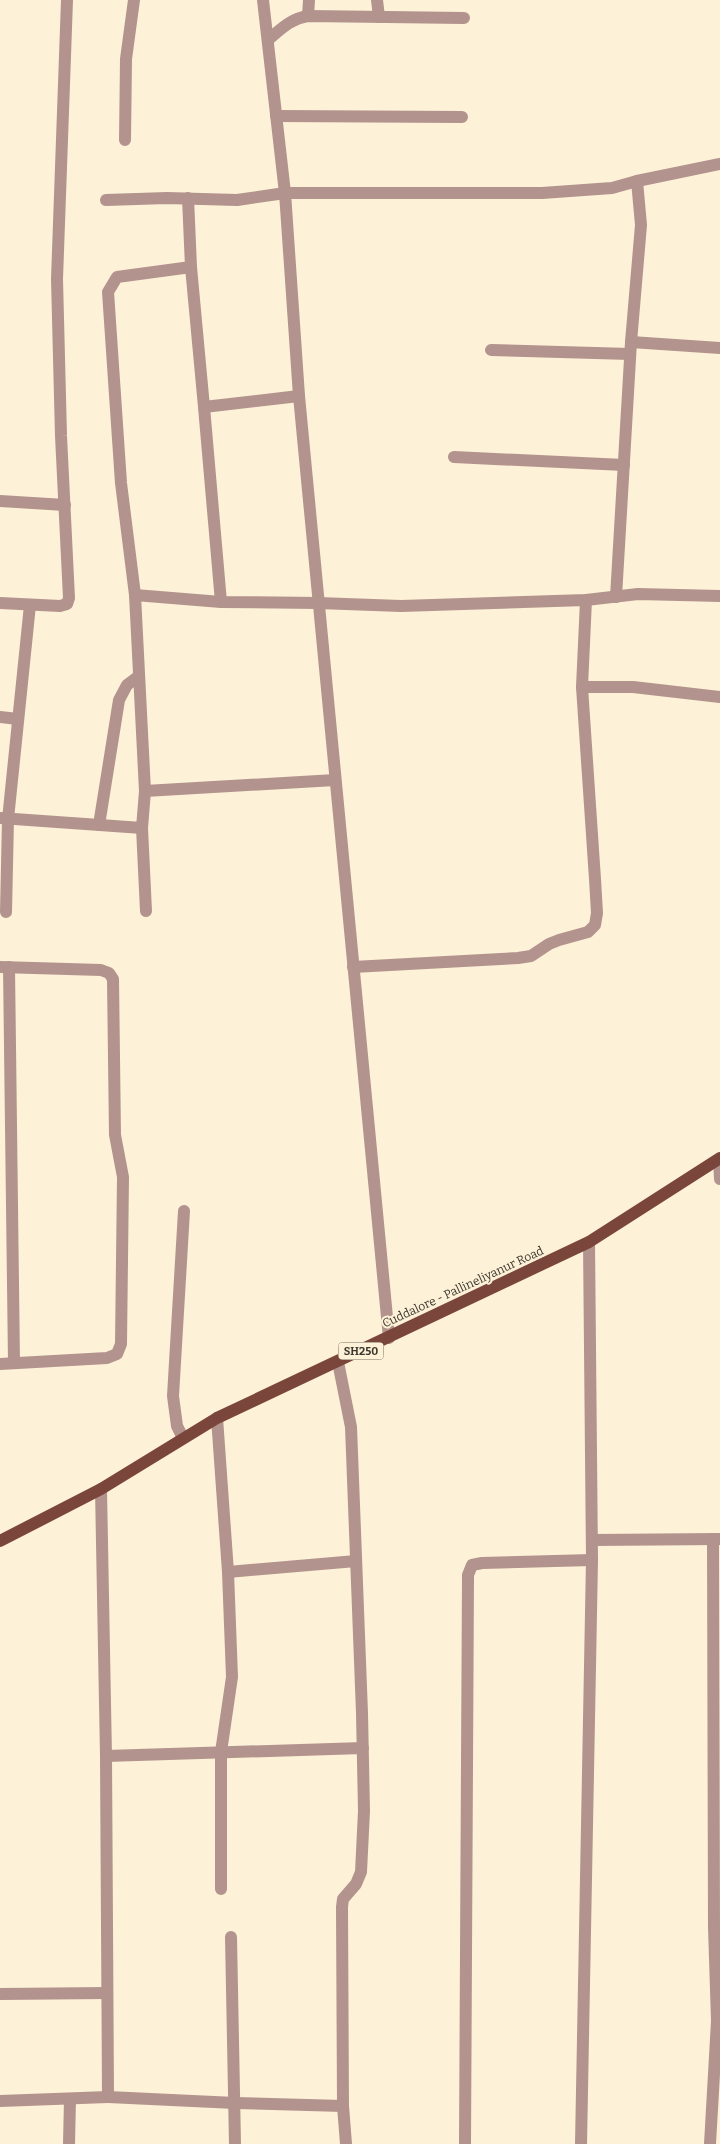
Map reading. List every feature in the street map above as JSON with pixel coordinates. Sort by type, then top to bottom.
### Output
[{"type":"main road","name":"Cuddalore - Pallineliyanur Road","points":[[0,1541],[101,1489],[217,1418],[589,1242],[719,1159]]},
{"type":"street","points":[[0,603],[60,606],[67,604],[70,598],[61,436],[57,279],[67,0]]},
{"type":"street","points":[[125,140],[126,59],[134,0]]},
{"type":"street","points":[[263,0],[285,193],[299,396],[389,1338]]},
{"type":"street","points":[[308,16],[309,0]]},
{"type":"street","points":[[377,0],[379,17]]},
{"type":"street","points":[[268,40],[288,22],[308,16],[464,18]]},
{"type":"street","points":[[276,116],[462,117]]},
{"type":"street","points":[[106,200],[188,198],[236,200],[285,193],[542,193],[612,188],[720,164]]},
{"type":"street","points":[[616,597],[631,348],[641,225],[637,181]]},
{"type":"street","points":[[188,198],[191,267],[221,602]]},
{"type":"street","points":[[146,911],[142,828],[145,791],[135,595],[121,483],[108,292],[116,277],[191,267]]},
{"type":"street","points":[[491,350],[720,348]]},
{"type":"street","points":[[204,407],[299,396]]},
{"type":"street","points":[[454,457],[624,465]]},
{"type":"street","points":[[0,501],[65,505]]},
{"type":"street","points":[[135,595],[221,602],[437,606],[586,600],[638,594],[720,596]]},
{"type":"street","points":[[353,967],[531,956],[554,942],[588,932],[595,925],[597,913],[596,888],[582,687],[586,600]]},
{"type":"street","points":[[6,912],[4,818],[18,719],[30,605]]},
{"type":"street","points":[[99,825],[119,700],[127,685],[139,676]]},
{"type":"street","points":[[582,687],[633,687],[720,697]]},
{"type":"street","points":[[0,717],[18,719]]},
{"type":"street","points":[[145,791],[335,780]]},
{"type":"street","points":[[4,818],[142,828]]},
{"type":"street","points":[[0,1364],[107,1358],[117,1354],[121,1344],[123,1177],[115,1135],[113,979],[109,973],[101,970],[5,967],[14,1363]]},
{"type":"street","points":[[719,1159],[720,1179]]},
{"type":"street","points":[[183,1438],[177,1426],[173,1396],[184,1211]]},
{"type":"street","points":[[582,2144],[592,1560],[589,1242]]},
{"type":"street","points":[[338,1362],[351,1427],[364,1812],[361,1872],[356,1884],[343,1899],[342,1907],[343,2106],[346,2144]]},
{"type":"street","points":[[217,1418],[228,1572],[232,1677],[221,1752],[220,1889]]},
{"type":"street","points":[[101,1489],[106,1756],[108,2097]]},
{"type":"street","points":[[592,1540],[717,1539],[714,1927],[719,2021],[710,2144]]},
{"type":"street","points":[[466,2144],[468,1575],[472,1565],[482,1563],[592,1560]]},
{"type":"street","points":[[228,1572],[356,1561]]},
{"type":"street","points":[[106,1756],[363,1748]]},
{"type":"street","points":[[230,1937],[235,2144]]},
{"type":"street","points":[[0,1994],[107,1993]]},
{"type":"street","points":[[0,2101],[108,2097],[343,2106]]},
{"type":"street","points":[[69,2144],[70,2098]]}]
